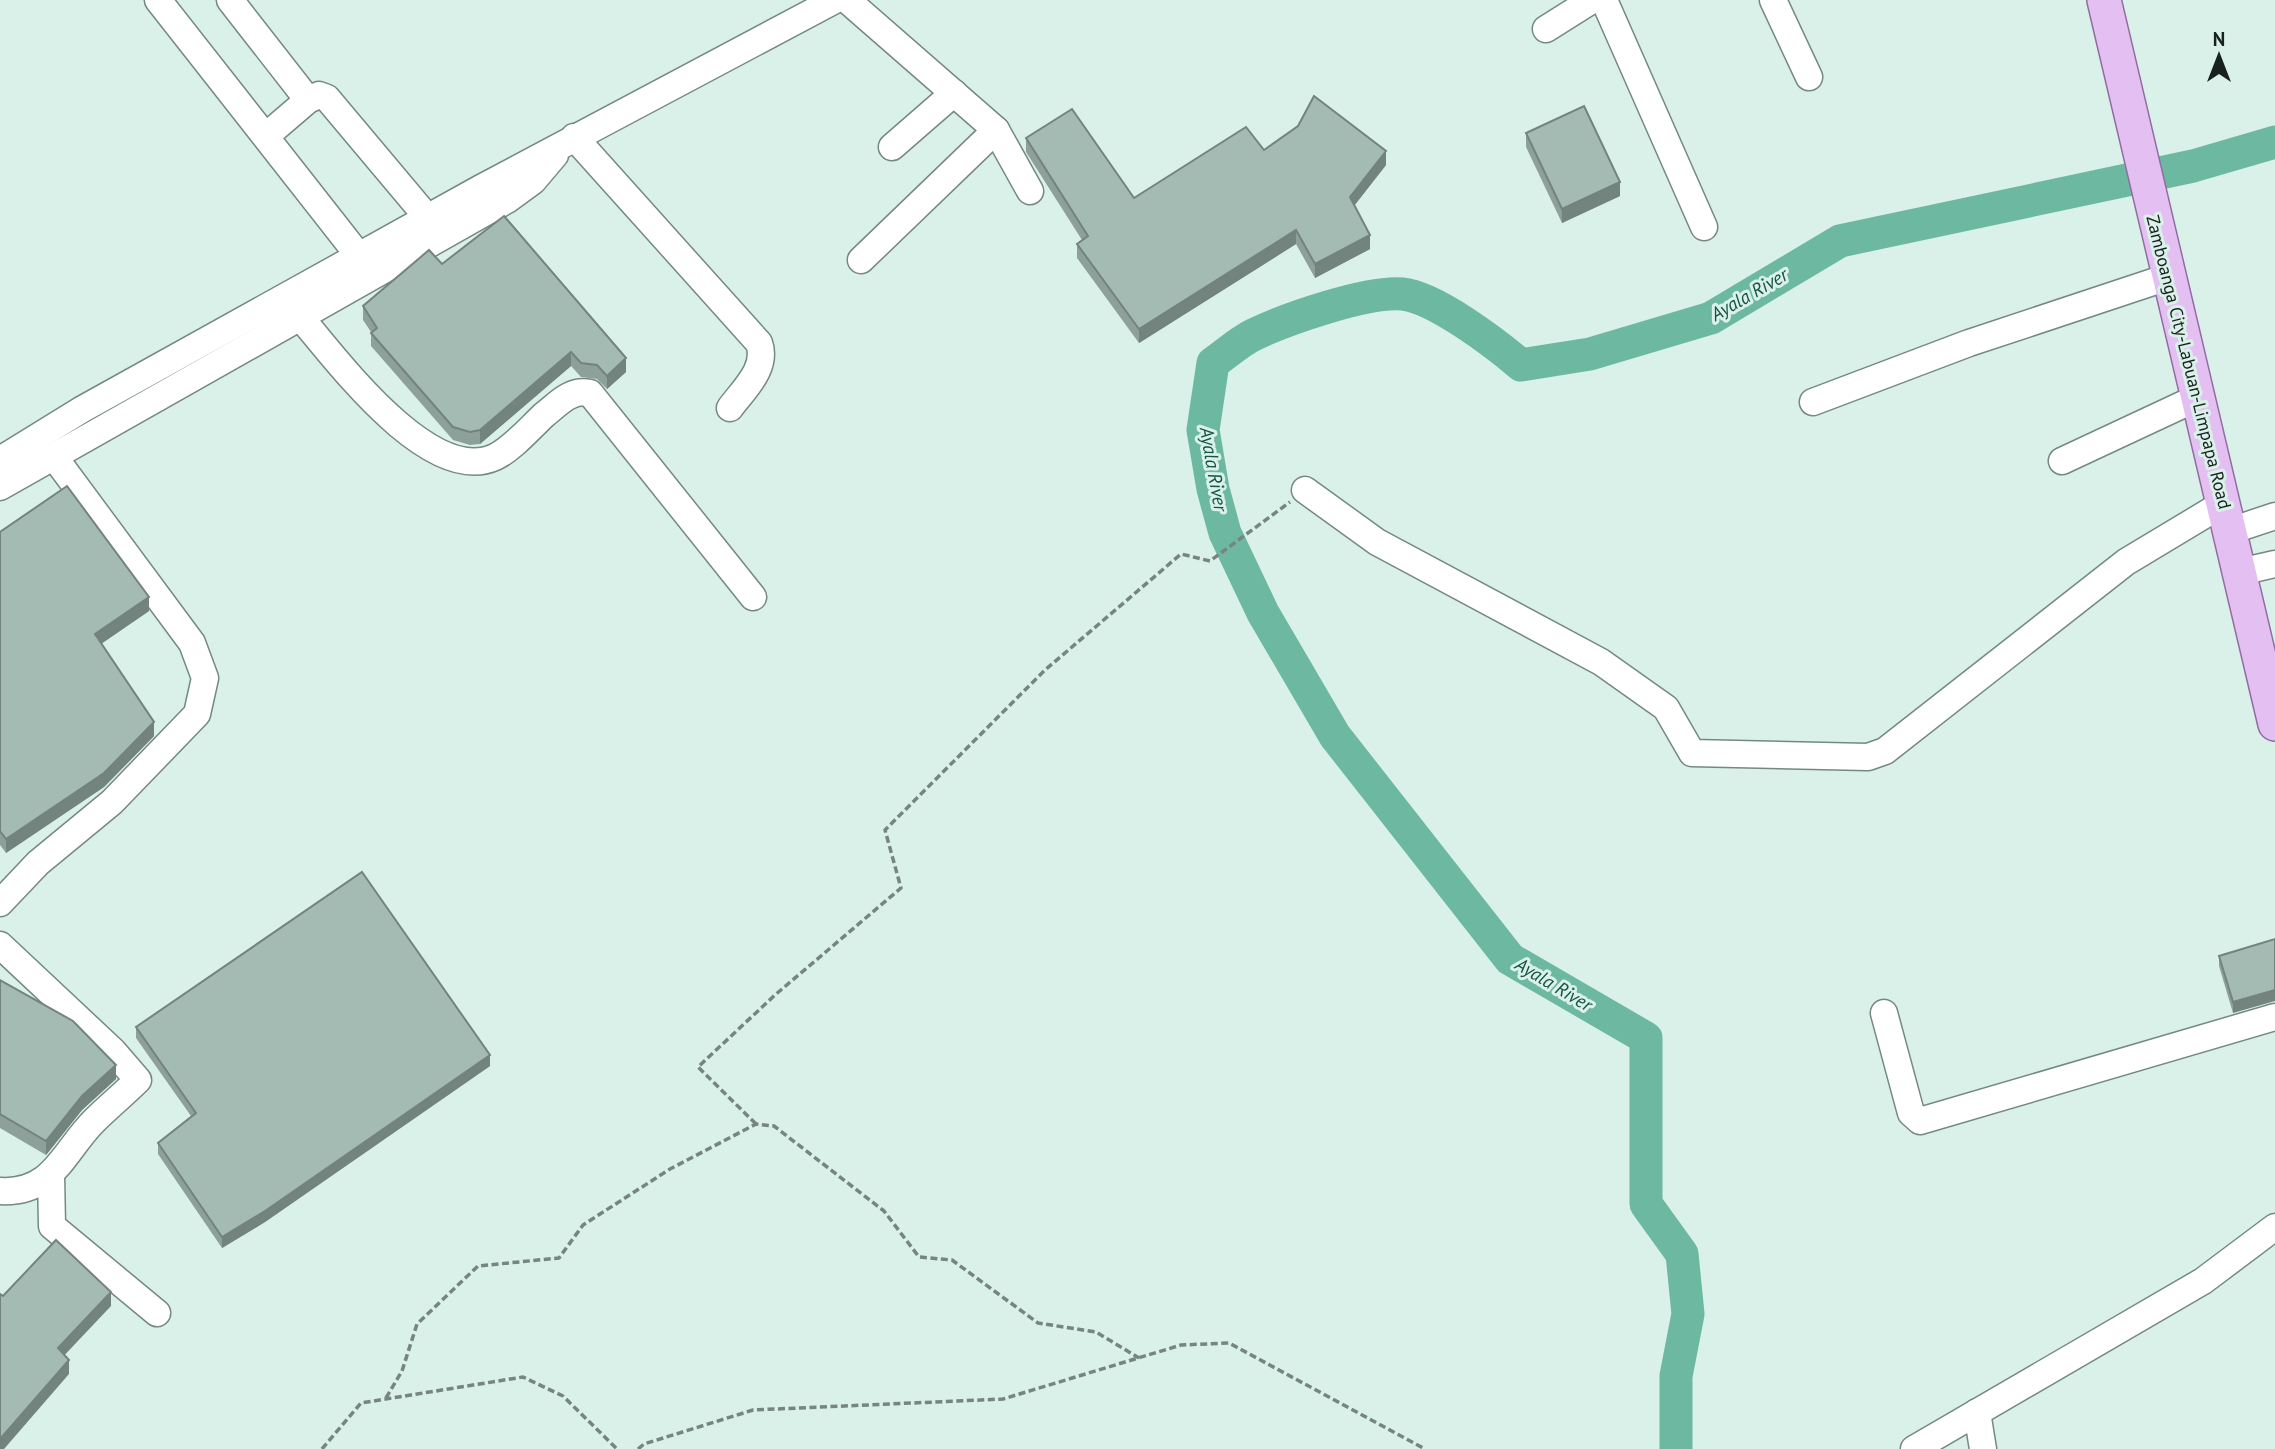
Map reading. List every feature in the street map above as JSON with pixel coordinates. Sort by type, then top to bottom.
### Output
[{"type":"main road","name":"Zamboanga City-Labuan-Limpapa Road","points":[[2104,0],[2275,724]]},
{"type":"street","points":[[158,0],[359,256]]},
{"type":"street","points":[[230,0],[309,100]]},
{"type":"street","points":[[0,460],[81,410],[427,218],[835,0]]},
{"type":"street","points":[[847,0],[996,130],[1030,191]]},
{"type":"street","points":[[1546,29],[1592,0]]},
{"type":"street","points":[[1604,0],[1704,227]]},
{"type":"street","points":[[1773,0],[1810,77]]},
{"type":"street","points":[[892,147],[954,93]]},
{"type":"street","points":[[266,136],[309,100],[319,95],[327,98],[427,218]]},
{"type":"street","points":[[860,260],[996,130]]},
{"type":"street","points":[[0,487],[507,200],[533,181],[570,140]]},
{"type":"street","points":[[570,140],[759,343],[761,362],[757,372],[730,408]]},
{"type":"street","points":[[1813,402],[1969,344],[2171,276]]},
{"type":"street","points":[[301,318],[371,400],[412,436],[442,455],[475,460],[495,457],[572,393],[590,393],[753,597]]},
{"type":"street","points":[[2062,461],[2199,397]]},
{"type":"street","points":[[0,903],[38,863],[112,803],[197,714],[205,678],[192,643],[55,458]]},
{"type":"street","points":[[1305,490],[1377,542],[1601,662],[1666,708],[1692,753],[1867,757],[1885,751],[2126,562],[2227,517],[2275,516]]},
{"type":"street","points":[[2240,572],[2275,564]]},
{"type":"street","points":[[0,945],[113,1051],[138,1080],[94,1121],[51,1175],[26,1189],[0,1191]]},
{"type":"street","points":[[1884,1013],[1911,1113],[1920,1121],[2275,1017]]},
{"type":"street","points":[[51,1175],[52,1226],[157,1313]]},
{"type":"street","points":[[1914,1449],[2203,1281],[2275,1227]]},
{"type":"street","points":[[1977,1412],[1983,1449]]},
{"type":"path","points":[[756,1124],[698,1067],[775,995],[901,888],[884,830],[1045,670],[1181,554],[1210,561],[1305,490]]},
{"type":"path","points":[[386,1398],[402,1371],[417,1324],[478,1266],[559,1258],[583,1225],[670,1169],[756,1124],[774,1126],[884,1211],[919,1257],[952,1260],[1038,1323],[1096,1332],[1139,1358]]},
{"type":"path","points":[[638,1449],[644,1444],[753,1410],[1003,1399],[1181,1345],[1229,1343],[1425,1449]]},
{"type":"path","points":[[322,1449],[361,1403],[523,1377],[563,1396],[617,1449]]},
{"type":"building","points":[[1314,96],[1386,151],[1350,197],[1370,235],[1315,264],[1296,230],[1139,329],[1077,244],[1088,236],[1026,138],[1072,109],[1134,198],[1246,127],[1264,150],[1298,126]]},
{"type":"building","points":[[1584,106],[1620,182],[1562,209],[1526,133]]},
{"type":"building","points":[[504,216],[626,358],[607,376],[597,365],[581,363],[571,352],[480,430],[470,432],[453,427],[371,333],[377,328],[363,306],[429,250],[442,264]]},
{"type":"building","points":[[67,486],[149,597],[95,634],[154,722],[104,773],[6,839],[0,831],[0,532]]},
{"type":"building","points":[[362,872],[490,1055],[265,1211],[222,1237],[158,1143],[196,1113],[136,1027]]},
{"type":"building","points":[[2275,939],[2275,990],[2233,1002],[2219,956]]},
{"type":"building","points":[[0,980],[73,1021],[116,1065],[82,1096],[46,1141],[0,1114]]},
{"type":"building","points":[[56,1240],[111,1292],[58,1348],[69,1360],[0,1439],[0,1294],[3,1296]]},
{"type":"waterway","name":"Ayala River","points":[[1676,1449],[1676,1376],[1688,1314],[1682,1254],[1646,1204],[1646,1038],[1510,959],[1335,736],[1263,613],[1225,533],[1213,489],[1203,430],[1213,363],[1248,338],[1285,321],[1348,301],[1387,294],[1416,297],[1448,312],[1521,365],[1590,354],[1711,318],[1840,241],[2193,166],[2275,142]]}]
